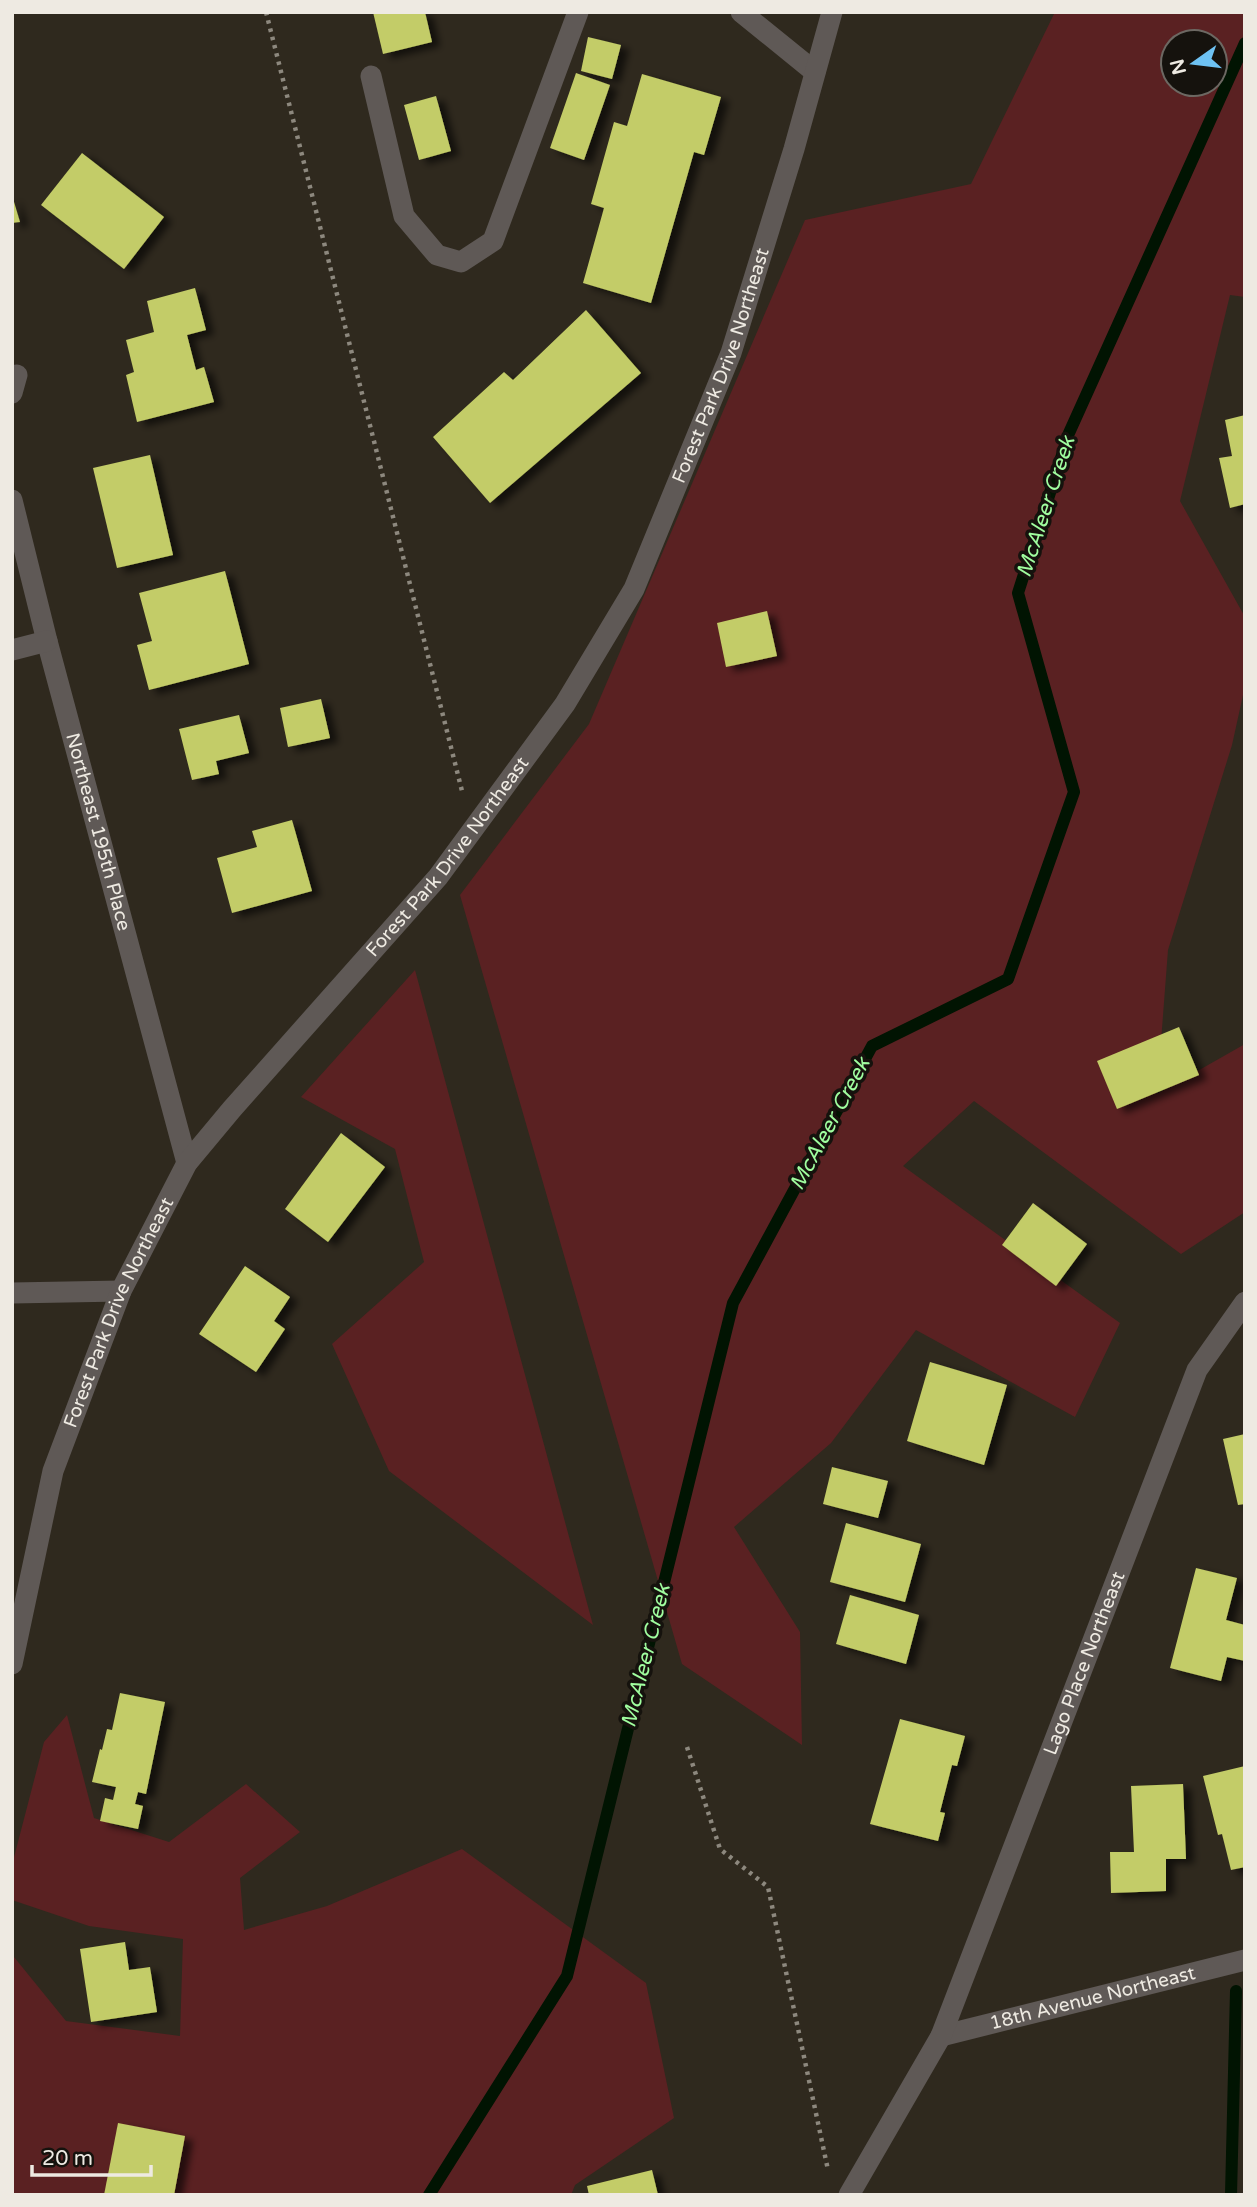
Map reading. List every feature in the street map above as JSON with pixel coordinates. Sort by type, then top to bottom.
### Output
[{"type":"street","points":[[371,76],[404,216],[437,256],[461,262],[494,241],[578,12]]},
{"type":"street","points":[[741,12],[815,72]]},
{"type":"street","name":"Forest Park Drive Northeast","points":[[12,1664],[52,1471],[121,1291],[187,1163],[438,877],[565,704],[635,589],[732,353],[832,12]]},
{"type":"street","name":"Northeast 195th Place","points":[[12,500],[187,1163]]},
{"type":"street","points":[[12,650],[47,640]]},
{"type":"street","points":[[12,1293],[121,1291]]},
{"type":"street","name":"Lago Place Northeast","points":[[849,2195],[941,2036],[1197,1370],[1245,1302]]},
{"type":"street","name":"18th Avenue Northeast","points":[[941,2036],[1245,1960]]},
{"type":"path","points":[[266,12],[472,829]]},
{"type":"path","points":[[687,1747],[720,1849],[768,1887],[831,2181]]},
{"type":"shaded area","points":[[1055,12],[1245,12],[1245,297],[1230,295],[1180,501],[1245,617],[1245,686],[1232,745],[1168,950],[1157,1094],[1245,1044],[1245,1212],[1181,1254],[974,1101],[903,1166],[1120,1323],[1075,1417],[916,1330],[831,1443],[734,1527],[800,1632],[802,1745],[682,1664],[460,895],[589,724],[805,220],[971,184]]},
{"type":"shaded area","points":[[415,970],[593,1625],[389,1471],[332,1344],[424,1262],[395,1149],[301,1097]]},
{"type":"shaded area","points":[[67,1715],[94,1818],[169,1842],[246,1784],[300,1832],[240,1878],[244,1930],[327,1906],[462,1849],[646,1983],[674,2118],[575,2185],[571,2195],[12,2195],[14,1957],[66,2021],[180,2036],[183,1939],[89,1926],[12,1900],[12,1865],[44,1742]]},
{"type":"building","points":[[373,12],[425,12],[432,42],[383,54]]},
{"type":"building","points":[[588,37],[621,45],[612,79],[581,71]]},
{"type":"building","points":[[576,73],[610,85],[584,160],[550,148]]},
{"type":"building","points":[[642,74],[721,97],[704,155],[694,152],[651,303],[583,283],[604,208],[591,204],[614,122],[627,126]]},
{"type":"building","points":[[436,96],[451,151],[419,160],[404,105]]},
{"type":"building","points":[[82,153],[164,217],[124,269],[41,205]]},
{"type":"building","points":[[12,195],[20,222],[12,223]]},
{"type":"building","points":[[195,288],[206,330],[187,335],[196,370],[204,367],[214,402],[137,422],[126,375],[134,372],[126,340],[154,332],[147,301]]},
{"type":"building","points":[[586,310],[641,373],[490,503],[433,437],[504,372],[513,380]]},
{"type":"building","points":[[1245,415],[1245,504],[1230,508],[1219,458],[1232,456],[1225,420]]},
{"type":"building","points":[[150,455],[173,555],[117,568],[93,468]]},
{"type":"building","points":[[225,571],[249,664],[149,690],[137,645],[152,641],[139,593]]},
{"type":"building","points":[[767,611],[777,656],[726,667],[717,623]]},
{"type":"building","points":[[321,699],[330,738],[288,747],[280,708]]},
{"type":"building","points":[[239,715],[249,753],[216,761],[219,774],[192,780],[179,729]]},
{"type":"building","points":[[292,820],[312,891],[232,913],[217,858],[257,847],[252,831]]},
{"type":"building","points":[[1179,1027],[1199,1075],[1117,1109],[1097,1061]]},
{"type":"building","points":[[341,1133],[385,1167],[328,1242],[285,1209]]},
{"type":"building","points":[[1033,1203],[1087,1244],[1056,1286],[1002,1245]]},
{"type":"building","points":[[245,1266],[290,1297],[274,1321],[285,1329],[256,1372],[199,1334]]},
{"type":"building","points":[[930,1362],[1007,1385],[984,1465],[907,1441]]},
{"type":"building","points":[[1245,1434],[1245,1504],[1238,1505],[1223,1439]]},
{"type":"building","points":[[832,1467],[888,1481],[878,1518],[823,1504]]},
{"type":"building","points":[[846,1523],[921,1544],[905,1602],[830,1582]]},
{"type":"building","points":[[1196,1568],[1237,1578],[1226,1620],[1245,1625],[1245,1661],[1227,1657],[1221,1681],[1170,1668]]},
{"type":"building","points":[[850,1595],[919,1615],[906,1664],[836,1644]]},
{"type":"building","points":[[120,1693],[165,1702],[146,1794],[138,1792],[135,1804],[143,1806],[138,1829],[100,1821],[105,1798],[113,1800],[116,1787],[92,1782],[107,1729],[112,1730]]},
{"type":"building","points":[[900,1719],[965,1736],[957,1766],[952,1765],[940,1812],[945,1813],[938,1841],[870,1824]]},
{"type":"building","points":[[1245,1766],[1245,1867],[1231,1870],[1222,1834],[1218,1835],[1203,1776]]},
{"type":"building","points":[[1183,1784],[1186,1859],[1166,1859],[1166,1891],[1111,1893],[1110,1852],[1134,1852],[1131,1786]]},
{"type":"building","points":[[125,1942],[129,1970],[150,1967],[157,2012],[91,2022],[80,1949]]},
{"type":"building","points":[[118,2123],[185,2136],[174,2195],[104,2195]]},
{"type":"building","points":[[652,2170],[658,2195],[589,2195],[587,2186]]},
{"type":"waterway","name":"McAleer Creek","points":[[429,2195],[567,1976],[733,1303],[872,1046],[1008,979],[1074,792],[1018,593],[1069,433],[1245,43]]},
{"type":"waterway","points":[[1231,2195],[1236,1991]]}]
